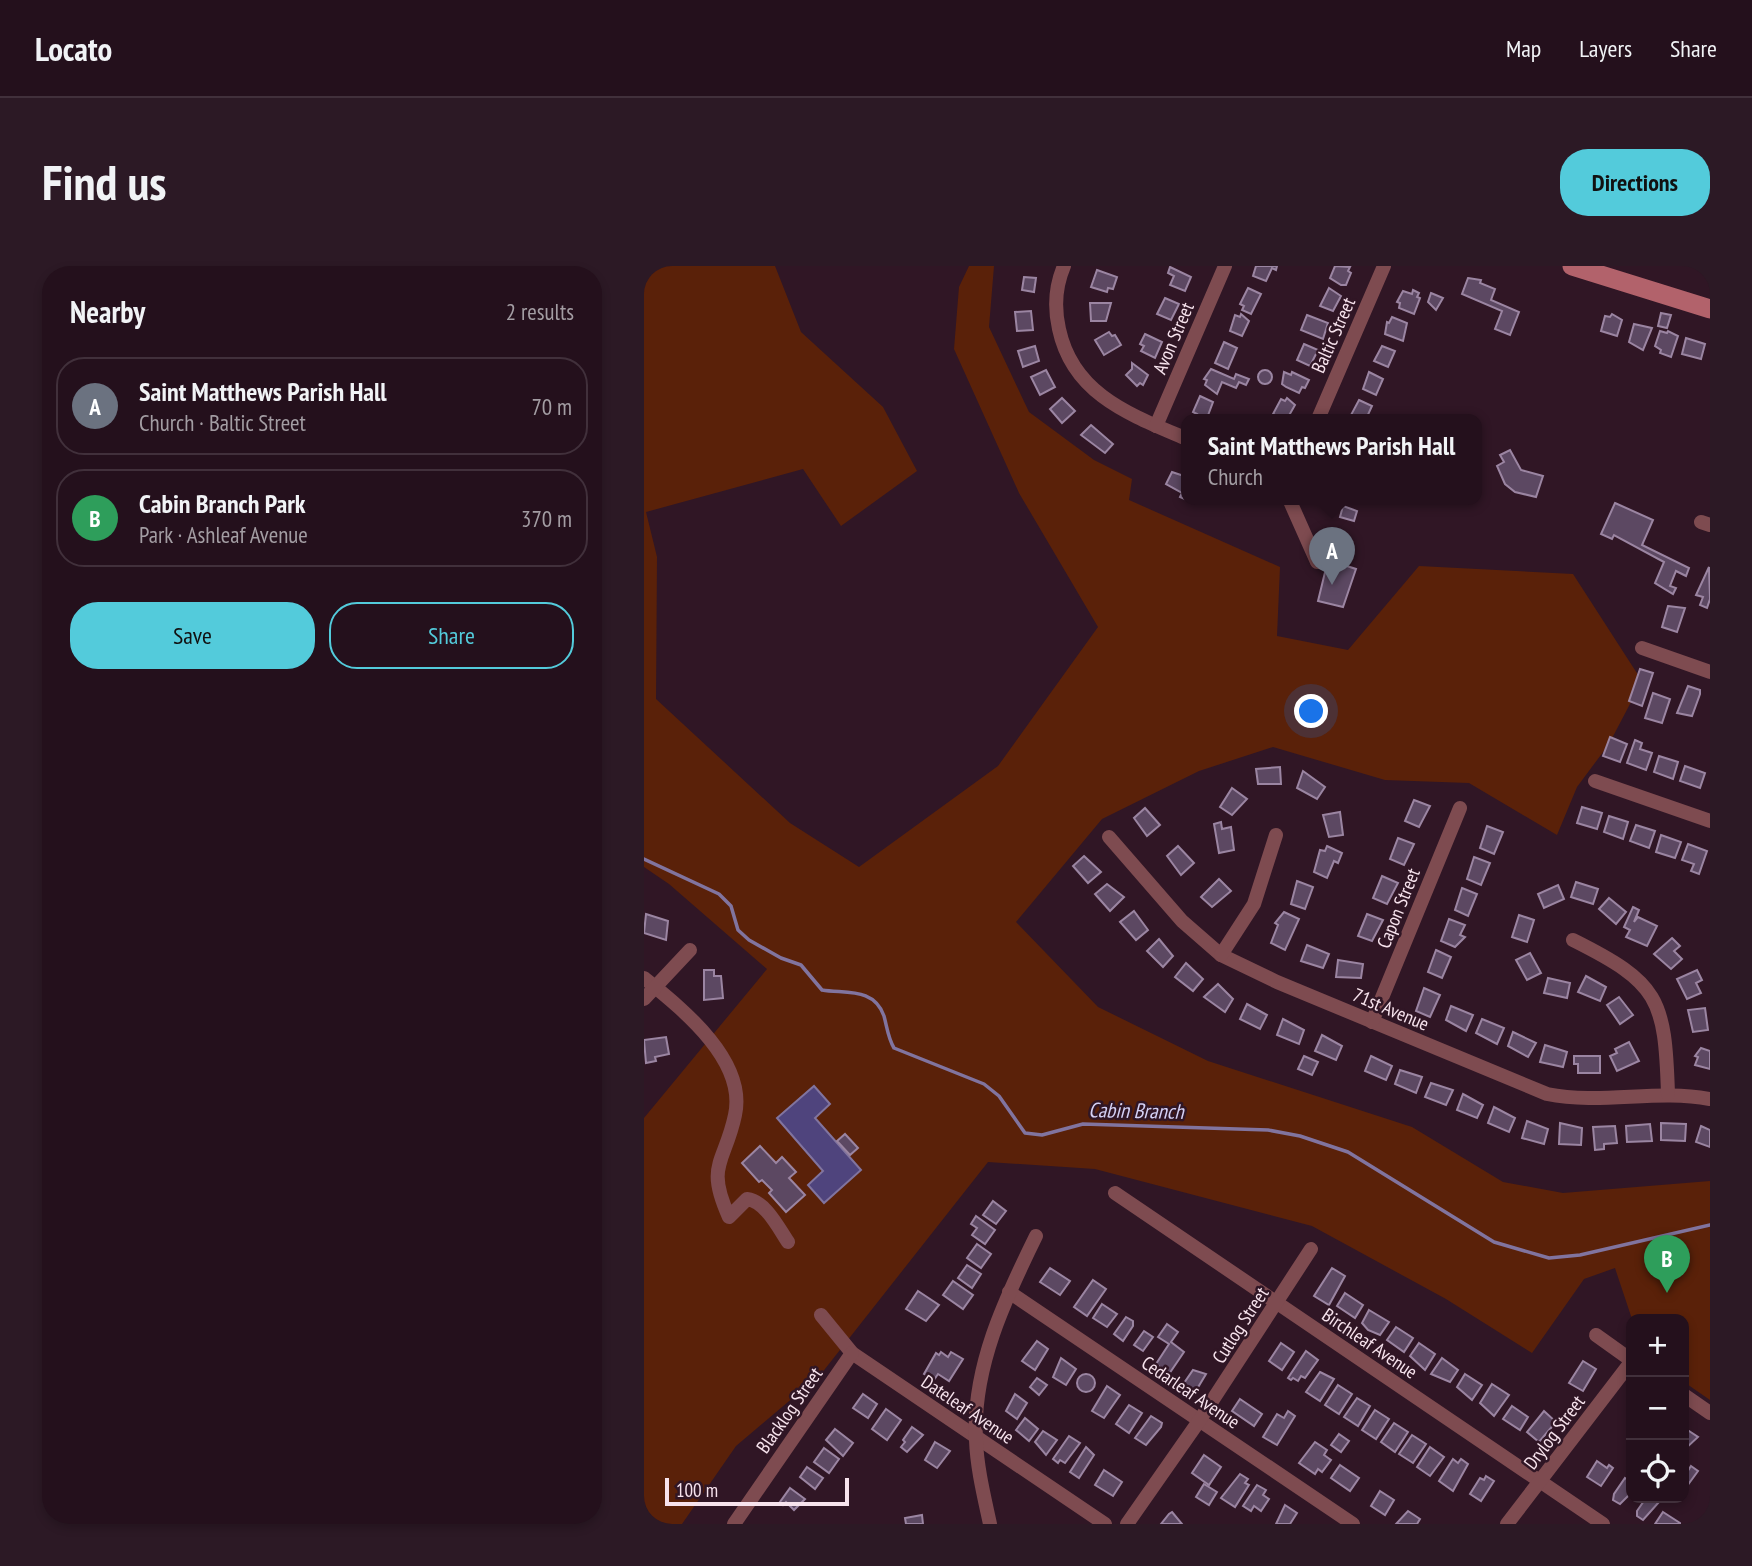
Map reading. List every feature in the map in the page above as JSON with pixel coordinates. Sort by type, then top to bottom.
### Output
[{"type":"main road","points":[[1572,266],[1710,309]]},
{"type":"street","points":[[1064,266],[1055,294],[1056,315],[1060,337],[1073,367],[1096,394],[1181,436]]},
{"type":"street","name":"Avon Street","points":[[1156,426],[1225,266]]},
{"type":"street","name":"Baltic Street","points":[[1320,414],[1384,266]]},
{"type":"street","points":[[1292,505],[1317,562]]},
{"type":"street","points":[[1642,648],[1710,672]]},
{"type":"street","points":[[1595,781],[1710,821]]},
{"type":"street","name":"Capon Street","points":[[1372,1022],[1460,808]]},
{"type":"street","points":[[1221,954],[1254,904],[1276,835]]},
{"type":"street","name":"71st Avenue","points":[[1109,837],[1182,921],[1221,954],[1372,1022],[1547,1094],[1584,1098],[1668,1094],[1710,1099]]},
{"type":"street","points":[[1573,940],[1632,972],[1647,989],[1663,1026],[1668,1094]]},
{"type":"street","points":[[644,999],[650,983],[690,950]]},
{"type":"street","points":[[650,983],[712,1043],[737,1085],[735,1115],[716,1173],[718,1188],[729,1217],[747,1199],[751,1199],[765,1211],[788,1242]]},
{"type":"street","name":"Birchleaf Avenue","points":[[1115,1193],[1603,1524]]},
{"type":"street","points":[[990,1524],[976,1438],[988,1351],[1009,1292],[1035,1237]]},
{"type":"street","name":"Cutlog Street","points":[[1126,1524],[1199,1421],[1311,1249]]},
{"type":"street","name":"Cedarleaf Avenue","points":[[1009,1292],[1353,1524]]},
{"type":"street","name":"Dateleaf Avenue","points":[[821,1315],[852,1353],[1105,1524]]},
{"type":"street","points":[[1597,1335],[1626,1357]]},
{"type":"street","name":"Blacklog Street","points":[[734,1524],[852,1353]]},
{"type":"street","name":"Drylog Street","points":[[1507,1524],[1626,1368]]},
{"type":"street","points":[[1689,1398],[1710,1413]]},
{"type":"shaded area","points":[[658,266],[775,266],[801,332],[883,407],[917,471],[841,526],[803,469],[646,512],[657,557],[656,699],[790,823],[859,867],[998,766],[1098,627],[1019,493],[954,349],[959,287],[969,266],[994,266],[989,327],[1029,412],[1094,460],[1132,479],[1129,500],[1280,567],[1277,636],[1348,650],[1419,566],[1573,574],[1642,681],[1609,744],[1577,787],[1557,835],[1469,783],[1385,780],[1273,747],[1199,771],[1102,819],[1016,922],[1098,1007],[1208,1061],[1412,1127],[1503,1182],[1563,1193],[1710,1181],[1710,1400],[1689,1385],[1689,1314],[1630,1314],[1615,1268],[1584,1279],[1532,1353],[1446,1299],[1312,1226],[1095,1169],[988,1162],[821,1374],[736,1446],[682,1524],[644,1524],[644,1118],[767,969],[669,884],[644,867],[644,281]]},
{"type":"shaded area","points":[[814,1086],[830,1104],[815,1118],[861,1170],[824,1203],[808,1185],[823,1171],[777,1118]]},
{"type":"building","points":[[1256,266],[1277,266],[1276,270],[1272,268],[1266,281],[1253,276]]},
{"type":"building","points":[[1335,266],[1350,267],[1348,271],[1351,273],[1346,285],[1330,278]]},
{"type":"building","points":[[1170,267],[1191,277],[1185,291],[1170,285],[1174,276],[1168,273]]},
{"type":"building","points":[[1097,270],[1117,277],[1113,289],[1108,288],[1107,292],[1091,287]]},
{"type":"building","points":[[1024,277],[1036,278],[1034,292],[1022,290]]},
{"type":"building","points":[[1468,278],[1481,280],[1480,283],[1495,289],[1491,300],[1519,312],[1510,335],[1495,329],[1502,311],[1462,294]]},
{"type":"building","points":[[1248,288],[1261,294],[1251,314],[1242,310],[1244,306],[1240,304]]},
{"type":"building","points":[[1329,288],[1341,296],[1333,311],[1320,306]]},
{"type":"building","points":[[1413,290],[1419,293],[1417,297],[1420,298],[1414,314],[1399,308],[1400,303],[1397,302],[1403,291],[1412,294]]},
{"type":"building","points":[[1431,293],[1443,298],[1436,310],[1428,302]]},
{"type":"building","points":[[1165,298],[1179,304],[1171,320],[1157,314]]},
{"type":"building","points":[[1090,303],[1111,303],[1106,321],[1091,321]]},
{"type":"building","points":[[1031,311],[1033,330],[1017,331],[1015,312]]},
{"type":"building","points":[[1661,313],[1671,315],[1667,328],[1658,326]]},
{"type":"building","points":[[1241,314],[1249,321],[1242,336],[1230,331],[1235,315],[1240,317]]},
{"type":"building","points":[[1612,314],[1622,320],[1617,336],[1601,331],[1605,316],[1610,317]]},
{"type":"building","points":[[1307,315],[1328,323],[1323,339],[1301,330]]},
{"type":"building","points":[[1392,317],[1407,323],[1403,341],[1385,334],[1387,322],[1389,323]]},
{"type":"building","points":[[1634,324],[1652,328],[1643,350],[1629,342]]},
{"type":"building","points":[[1660,331],[1668,331],[1678,336],[1671,357],[1660,353],[1661,350],[1655,346]]},
{"type":"building","points":[[1109,332],[1112,336],[1115,335],[1121,345],[1104,355],[1095,340]]},
{"type":"building","points":[[1145,334],[1162,342],[1155,358],[1141,351],[1144,346],[1140,344]]},
{"type":"building","points":[[1686,338],[1705,344],[1701,359],[1682,354]]},
{"type":"building","points":[[1224,342],[1237,348],[1228,369],[1215,363]]},
{"type":"building","points":[[1304,344],[1318,350],[1310,366],[1297,360]]},
{"type":"building","points":[[1035,346],[1039,361],[1023,367],[1018,351]]},
{"type":"building","points":[[1382,346],[1395,351],[1388,367],[1374,361]]},
{"type":"building","points":[[1132,363],[1148,375],[1143,385],[1140,383],[1137,386],[1126,375],[1132,369]]},
{"type":"building","points":[[1211,369],[1234,379],[1236,374],[1249,379],[1246,385],[1239,382],[1236,388],[1222,382],[1217,394],[1205,385],[1207,380],[1204,379]]},
{"type":"building","points":[[1046,370],[1055,387],[1040,395],[1031,377]]},
{"type":"building","points":[[1262,370],[1268,370],[1272,377],[1268,384],[1262,384],[1258,380],[1258,374]]},
{"type":"building","points":[[1284,372],[1291,375],[1292,372],[1309,380],[1305,388],[1302,387],[1299,393],[1282,384]]},
{"type":"building","points":[[1369,372],[1383,379],[1376,395],[1363,389]]},
{"type":"building","points":[[1200,396],[1213,402],[1208,414],[1193,412]]},
{"type":"building","points":[[1062,398],[1075,411],[1062,423],[1050,409]]},
{"type":"building","points":[[1287,398],[1295,405],[1290,414],[1273,414],[1281,399],[1285,401]]},
{"type":"building","points":[[1359,400],[1372,406],[1368,414],[1352,414]]},
{"type":"building","points":[[1091,425],[1113,444],[1105,453],[1081,435]]},
{"type":"building","points":[[1510,450],[1521,470],[1543,476],[1536,497],[1515,492],[1505,484],[1497,466],[1504,462],[1500,455]]},
{"type":"building","points":[[1172,472],[1181,475],[1181,492],[1166,484]]},
{"type":"building","points":[[1615,503],[1653,520],[1642,545],[1689,568],[1686,576],[1676,571],[1670,586],[1676,588],[1673,594],[1655,583],[1664,562],[1614,535],[1612,539],[1601,534]]},
{"type":"building","points":[[1343,506],[1357,511],[1354,521],[1340,517]]},
{"type":"building","points":[[1328,560],[1356,569],[1343,607],[1318,601]]},
{"type":"building","points":[[1709,567],[1710,599],[1707,608],[1700,605],[1703,597],[1696,595]]},
{"type":"building","points":[[1668,606],[1685,608],[1677,632],[1662,627]]},
{"type":"building","points":[[1640,669],[1653,673],[1642,706],[1629,701]]},
{"type":"building","points":[[1688,686],[1700,690],[1692,716],[1677,713]]},
{"type":"building","points":[[1653,693],[1670,699],[1662,723],[1645,718]]},
{"type":"building","points":[[1610,737],[1627,744],[1620,762],[1603,756]]},
{"type":"building","points":[[1635,740],[1642,743],[1640,749],[1652,753],[1646,770],[1627,763]]},
{"type":"building","points":[[1659,756],[1678,762],[1673,779],[1654,772]]},
{"type":"building","points":[[1685,766],[1705,773],[1700,788],[1680,781]]},
{"type":"building","points":[[1280,767],[1281,784],[1258,784],[1256,769]]},
{"type":"building","points":[[1303,771],[1325,787],[1317,799],[1297,788]]},
{"type":"building","points":[[1232,788],[1247,799],[1232,815],[1220,807]]},
{"type":"building","points":[[1414,800],[1430,806],[1419,827],[1405,821]]},
{"type":"building","points":[[1582,807],[1602,813],[1597,829],[1577,823]]},
{"type":"building","points":[[1145,808],[1160,825],[1147,836],[1134,818]]},
{"type":"building","points":[[1340,812],[1343,835],[1329,837],[1323,815]]},
{"type":"building","points":[[1609,816],[1628,822],[1623,839],[1604,832]]},
{"type":"building","points":[[1221,822],[1222,829],[1231,827],[1234,850],[1219,853],[1214,824]]},
{"type":"building","points":[[1636,825],[1655,831],[1649,848],[1630,841]]},
{"type":"building","points":[[1487,826],[1503,832],[1494,854],[1480,848]]},
{"type":"building","points":[[1661,835],[1681,842],[1675,858],[1656,852]]},
{"type":"building","points":[[1398,838],[1414,844],[1404,865],[1390,859]]},
{"type":"building","points":[[1688,844],[1707,851],[1699,874],[1691,871],[1694,864],[1682,860]]},
{"type":"building","points":[[1178,846],[1194,863],[1181,875],[1167,856]]},
{"type":"building","points":[[1327,846],[1342,853],[1338,863],[1334,861],[1327,878],[1314,872],[1320,850],[1325,851]]},
{"type":"building","points":[[1084,856],[1101,872],[1088,883],[1073,866]]},
{"type":"building","points":[[1474,857],[1490,863],[1481,885],[1467,879]]},
{"type":"building","points":[[1382,876],[1398,883],[1387,904],[1373,898]]},
{"type":"building","points":[[1219,879],[1231,891],[1212,907],[1201,897]]},
{"type":"building","points":[[1297,881],[1313,887],[1305,909],[1291,904]]},
{"type":"building","points":[[1576,882],[1598,889],[1593,904],[1571,897]]},
{"type":"building","points":[[1107,884],[1124,897],[1110,911],[1095,894]]},
{"type":"building","points":[[1558,885],[1564,899],[1544,908],[1538,894]]},
{"type":"building","points":[[1462,888],[1477,894],[1468,916],[1455,910]]},
{"type":"building","points":[[1609,898],[1626,912],[1616,924],[1599,909]]},
{"type":"building","points":[[1633,907],[1639,910],[1634,922],[1638,917],[1657,926],[1647,946],[1626,937],[1630,930],[1624,927]]},
{"type":"building","points":[[1134,911],[1148,930],[1136,940],[1120,922]]},
{"type":"building","points":[[1284,912],[1299,919],[1285,950],[1271,943],[1278,925],[1275,923]]},
{"type":"building","points":[[646,914],[668,921],[666,940],[644,933]]},
{"type":"building","points":[[1367,914],[1383,920],[1372,941],[1358,936]]},
{"type":"building","points":[[1519,915],[1534,920],[1527,942],[1512,937]]},
{"type":"building","points":[[1449,919],[1465,925],[1460,935],[1465,937],[1455,947],[1441,941]]},
{"type":"building","points":[[1672,938],[1680,946],[1674,951],[1682,959],[1671,969],[1654,954]]},
{"type":"building","points":[[1159,939],[1173,956],[1163,967],[1147,951]]},
{"type":"building","points":[[1307,945],[1329,954],[1323,968],[1301,961]]},
{"type":"building","points":[[1436,950],[1451,957],[1442,978],[1428,972]]},
{"type":"building","points":[[1530,953],[1541,973],[1527,980],[1516,960]]},
{"type":"building","points":[[1338,960],[1363,964],[1361,978],[1336,977]]},
{"type":"building","points":[[1186,963],[1203,979],[1193,991],[1175,977]]},
{"type":"building","points":[[704,970],[714,970],[714,976],[721,976],[723,998],[704,1000]]},
{"type":"building","points":[[1697,970],[1702,980],[1696,983],[1701,993],[1687,999],[1677,979]]},
{"type":"building","points":[[1586,976],[1606,987],[1600,1001],[1578,992]]},
{"type":"building","points":[[1548,978],[1570,983],[1567,998],[1544,993]]},
{"type":"building","points":[[1218,984],[1233,999],[1225,1012],[1204,997]]},
{"type":"building","points":[[1424,988],[1440,995],[1430,1017],[1416,1011]]},
{"type":"building","points":[[1619,997],[1633,1015],[1620,1024],[1607,1005]]},
{"type":"building","points":[[1247,1004],[1267,1015],[1260,1029],[1240,1019]]},
{"type":"building","points":[[1451,1006],[1473,1015],[1466,1031],[1446,1020]]},
{"type":"building","points":[[1705,1008],[1708,1030],[1693,1032],[1688,1010]]},
{"type":"building","points":[[1283,1019],[1304,1030],[1299,1044],[1277,1035]]},
{"type":"building","points":[[1482,1019],[1504,1028],[1497,1044],[1476,1033]]},
{"type":"building","points":[[1513,1032],[1536,1043],[1528,1057],[1508,1046]]},
{"type":"building","points":[[1322,1035],[1342,1046],[1336,1060],[1315,1051]]},
{"type":"building","points":[[666,1037],[669,1054],[655,1057],[656,1061],[646,1063],[644,1040]]},
{"type":"building","points":[[1629,1042],[1639,1061],[1617,1071],[1610,1056],[1617,1053],[1615,1049]]},
{"type":"building","points":[[1545,1045],[1567,1052],[1563,1067],[1540,1062]]},
{"type":"building","points":[[1701,1048],[1710,1051],[1710,1069],[1695,1065],[1698,1057],[1695,1056]]},
{"type":"building","points":[[1304,1056],[1318,1062],[1312,1075],[1298,1069]]},
{"type":"building","points":[[1371,1056],[1392,1066],[1386,1080],[1365,1071]]},
{"type":"building","points":[[1574,1056],[1600,1056],[1600,1073],[1578,1073]]},
{"type":"building","points":[[1400,1070],[1422,1077],[1416,1093],[1395,1084]]},
{"type":"building","points":[[1431,1083],[1453,1090],[1446,1105],[1425,1097]]},
{"type":"building","points":[[1463,1094],[1483,1105],[1477,1118],[1457,1110]]},
{"type":"building","points":[[1494,1107],[1515,1118],[1509,1132],[1488,1123]]},
{"type":"building","points":[[1527,1121],[1548,1129],[1544,1144],[1522,1138]]},
{"type":"building","points":[[1560,1123],[1582,1128],[1581,1145],[1559,1144]]},
{"type":"building","points":[[1661,1123],[1686,1124],[1685,1141],[1661,1140]]},
{"type":"building","points":[[1650,1124],[1652,1141],[1627,1142],[1626,1126]]},
{"type":"building","points":[[1615,1126],[1617,1143],[1604,1144],[1604,1149],[1595,1150],[1593,1127]]},
{"type":"building","points":[[1701,1126],[1710,1130],[1710,1147],[1696,1142]]},
{"type":"building","points":[[845,1134],[858,1148],[850,1155],[837,1141]]},
{"type":"building","points":[[760,1146],[776,1163],[782,1157],[796,1172],[789,1178],[805,1195],[786,1212],[769,1193],[772,1190],[762,1180],[759,1182],[742,1163]]},
{"type":"building","points":[[993,1201],[1006,1211],[996,1224],[983,1215]]},
{"type":"building","points":[[976,1216],[995,1230],[985,1244],[972,1235],[977,1228],[971,1224]]},
{"type":"building","points":[[977,1244],[991,1254],[981,1268],[967,1258]]},
{"type":"building","points":[[967,1265],[981,1274],[972,1288],[958,1278]]},
{"type":"building","points":[[1050,1268],[1070,1281],[1060,1295],[1040,1282]]},
{"type":"building","points":[[1332,1268],[1345,1276],[1329,1305],[1314,1296]]},
{"type":"building","points":[[1093,1280],[1106,1289],[1087,1316],[1074,1307]]},
{"type":"building","points":[[953,1281],[973,1295],[963,1309],[943,1295]]},
{"type":"building","points":[[918,1291],[939,1305],[926,1321],[906,1309]]},
{"type":"building","points":[[1345,1293],[1363,1305],[1355,1318],[1337,1306]]},
{"type":"building","points":[[1102,1304],[1117,1314],[1107,1327],[1093,1318]]},
{"type":"building","points":[[1369,1310],[1389,1322],[1380,1335],[1368,1330],[1362,1323]]},
{"type":"building","points":[[1126,1317],[1133,1321],[1133,1326],[1123,1341],[1114,1334]]},
{"type":"building","points":[[1167,1324],[1178,1332],[1171,1342],[1184,1352],[1169,1374],[1156,1364],[1169,1344],[1158,1337]]},
{"type":"building","points":[[1396,1327],[1413,1338],[1404,1352],[1387,1340]]},
{"type":"building","points":[[1144,1331],[1153,1337],[1143,1351],[1134,1345]]},
{"type":"building","points":[[1037,1341],[1048,1349],[1035,1370],[1022,1361]]},
{"type":"building","points":[[1281,1343],[1294,1352],[1282,1370],[1269,1361]]},
{"type":"building","points":[[1419,1343],[1435,1354],[1425,1370],[1410,1356]]},
{"type":"building","points":[[1306,1351],[1318,1360],[1305,1378],[1301,1376],[1298,1381],[1293,1378],[1291,1380],[1288,1378]]},
{"type":"building","points":[[941,1352],[948,1357],[951,1352],[963,1359],[949,1381],[938,1374],[934,1380],[924,1374],[936,1353],[939,1355]]},
{"type":"building","points":[[1061,1358],[1076,1369],[1066,1385],[1053,1377]]},
{"type":"building","points":[[1442,1358],[1458,1370],[1450,1382],[1431,1374]]},
{"type":"building","points":[[1583,1361],[1596,1369],[1583,1391],[1569,1383]]},
{"type":"building","points":[[1193,1370],[1206,1374],[1194,1394],[1182,1386]]},
{"type":"building","points":[[1320,1372],[1334,1379],[1320,1401],[1306,1392]]},
{"type":"building","points":[[1086,1374],[1092,1377],[1095,1383],[1092,1389],[1086,1392],[1080,1389],[1077,1383],[1080,1377]]},
{"type":"building","points":[[1465,1374],[1482,1385],[1472,1400],[1457,1387]]},
{"type":"building","points":[[1037,1378],[1047,1385],[1039,1395],[1030,1387]]},
{"type":"building","points":[[1492,1384],[1509,1395],[1494,1416],[1480,1403]]},
{"type":"building","points":[[1338,1385],[1352,1394],[1339,1414],[1325,1405]]},
{"type":"building","points":[[1107,1386],[1120,1395],[1104,1418],[1092,1411]]},
{"type":"building","points":[[863,1394],[877,1404],[868,1418],[853,1408]]},
{"type":"building","points":[[1015,1394],[1027,1403],[1017,1419],[1006,1411]]},
{"type":"building","points":[[1357,1398],[1370,1406],[1358,1426],[1344,1417]]},
{"type":"building","points":[[1240,1399],[1262,1414],[1254,1426],[1232,1411]]},
{"type":"building","points":[[1129,1405],[1142,1413],[1129,1433],[1116,1424]]},
{"type":"building","points":[[1512,1406],[1528,1417],[1520,1430],[1503,1419]]},
{"type":"building","points":[[886,1409],[901,1420],[887,1440],[872,1429]]},
{"type":"building","points":[[1375,1410],[1389,1419],[1376,1439],[1362,1430]]},
{"type":"building","points":[[1288,1411],[1295,1416],[1277,1445],[1263,1437],[1277,1414],[1284,1418]]},
{"type":"building","points":[[1544,1411],[1556,1422],[1539,1442],[1527,1432]]},
{"type":"building","points":[[1151,1416],[1162,1423],[1146,1445],[1135,1438]]},
{"type":"building","points":[[1025,1418],[1038,1429],[1029,1441],[1016,1430]]},
{"type":"building","points":[[1394,1423],[1408,1432],[1395,1452],[1381,1442]]},
{"type":"building","points":[[912,1427],[923,1435],[907,1452],[901,1447]]},
{"type":"building","points":[[835,1429],[853,1443],[843,1456],[826,1440]]},
{"type":"building","points":[[1043,1431],[1057,1440],[1046,1455],[1035,1442]]},
{"type":"building","points":[[1689,1431],[1698,1437],[1689,1445]]},
{"type":"building","points":[[1339,1434],[1349,1441],[1341,1452],[1331,1445]]},
{"type":"building","points":[[1412,1435],[1426,1444],[1413,1463],[1399,1454]]},
{"type":"building","points":[[1069,1436],[1080,1443],[1065,1463],[1060,1460],[1058,1463],[1053,1459]]},
{"type":"building","points":[[935,1442],[950,1451],[937,1468],[925,1460]]},
{"type":"building","points":[[1315,1442],[1327,1450],[1324,1455],[1331,1460],[1322,1472],[1318,1469],[1315,1474],[1299,1463]]},
{"type":"building","points":[[1086,1447],[1094,1455],[1079,1478],[1070,1472]]},
{"type":"building","points":[[1430,1447],[1444,1457],[1430,1476],[1417,1467]]},
{"type":"building","points":[[824,1448],[839,1459],[829,1473],[814,1462]]},
{"type":"building","points":[[1204,1455],[1221,1467],[1209,1485],[1192,1473]]},
{"type":"building","points":[[1453,1459],[1458,1463],[1461,1459],[1468,1464],[1453,1491],[1439,1481]]},
{"type":"building","points":[[1597,1461],[1607,1468],[1609,1465],[1613,1468],[1601,1486],[1587,1477]]},
{"type":"building","points":[[1340,1465],[1359,1478],[1350,1491],[1331,1478]]},
{"type":"building","points":[[1691,1466],[1698,1471],[1689,1483]]},
{"type":"building","points":[[807,1467],[823,1478],[815,1489],[800,1477]]},
{"type":"building","points":[[1104,1470],[1122,1482],[1113,1496],[1095,1485]]},
{"type":"building","points":[[1240,1474],[1248,1479],[1245,1483],[1249,1485],[1235,1507],[1221,1498]]},
{"type":"building","points":[[1486,1476],[1494,1481],[1481,1501],[1470,1494],[1480,1478],[1484,1480]]},
{"type":"building","points":[[1626,1479],[1626,1498],[1620,1504],[1613,1500],[1614,1494]]},
{"type":"building","points":[[1204,1484],[1217,1492],[1209,1505],[1196,1497]]},
{"type":"building","points":[[1257,1485],[1266,1490],[1263,1495],[1269,1499],[1261,1511],[1254,1506],[1251,1511],[1243,1506]]},
{"type":"building","points":[[790,1488],[805,1499],[794,1510],[786,1502],[783,1505],[780,1502]]},
{"type":"building","points":[[1380,1491],[1394,1500],[1385,1515],[1371,1506]]},
{"type":"building","points":[[1643,1503],[1658,1503],[1643,1520],[1637,1516]]},
{"type":"building","points":[[1285,1505],[1297,1513],[1290,1524],[1276,1524]]},
{"type":"building","points":[[1408,1511],[1420,1519],[1417,1524],[1396,1524]]},
{"type":"building","points":[[1172,1512],[1182,1524],[1161,1524],[1169,1514]]},
{"type":"building","points":[[1663,1512],[1680,1523],[1680,1524],[1655,1524]]},
{"type":"building","points":[[922,1515],[923,1524],[906,1524],[905,1518]]},
{"type":"waterway","name":"Cabin Branch","points":[[644,859],[719,894],[731,906],[738,930],[749,940],[781,958],[801,965],[822,990],[858,994],[873,1000],[884,1016],[894,1048],[984,1084],[999,1096],[1025,1133],[1042,1135],[1083,1124],[1268,1130],[1300,1136],[1348,1152],[1494,1242],[1549,1258],[1580,1255],[1710,1225]]},
{"type":"place","name":"Saint Matthews Parish Hall","points":[[1332,585]]},
{"type":"place","name":"Cabin Branch Park","points":[[1667,1293]]}]
